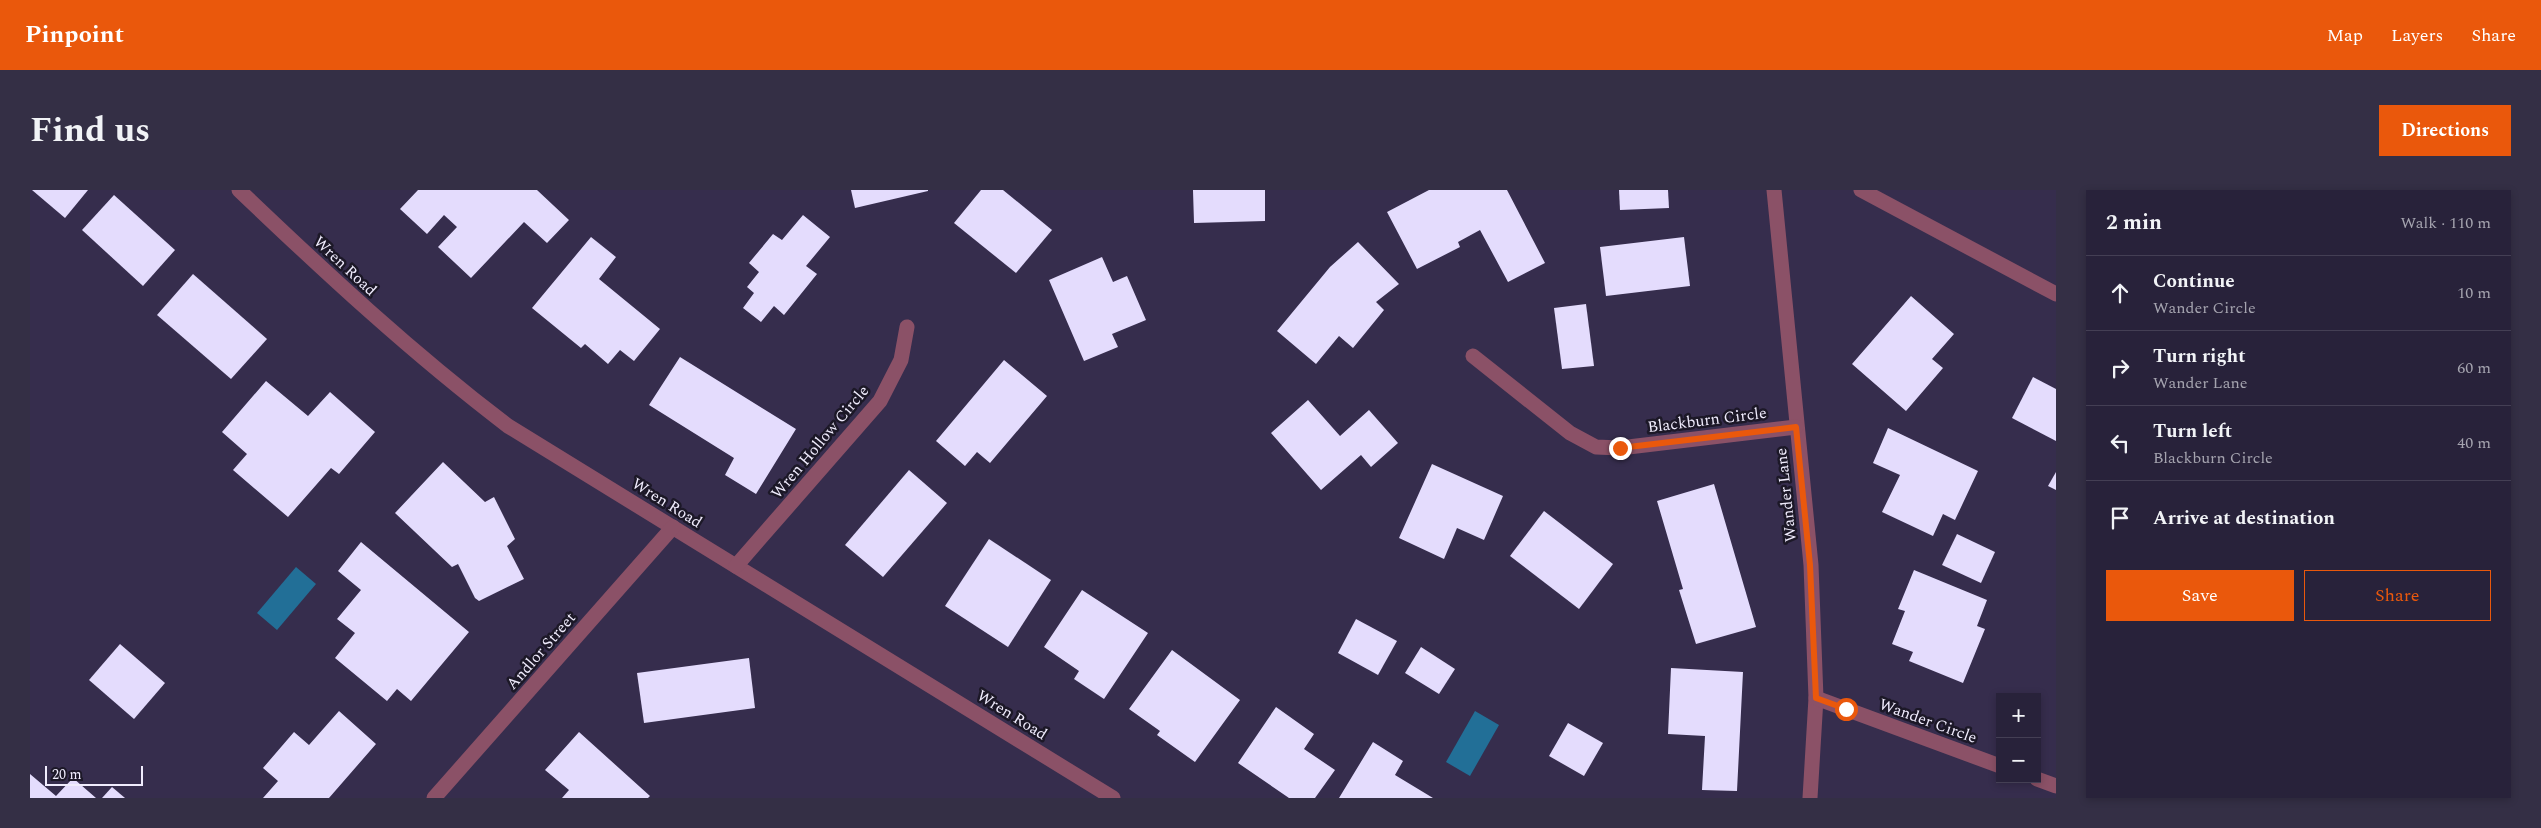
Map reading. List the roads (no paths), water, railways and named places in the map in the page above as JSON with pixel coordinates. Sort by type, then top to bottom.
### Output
[{"type":"street","name":"Wren Road","points":[[239,190],[353,299],[436,372],[508,426],[1114,798]]},
{"type":"street","name":"Wander Lane","points":[[1774,190],[1810,565],[1816,698],[1810,798]]},
{"type":"street","points":[[1861,190],[2056,294]]},
{"type":"street","name":"Wren Hollow Circle","points":[[736,566],[880,401],[901,360],[907,327]]},
{"type":"street","name":"Blackburn Circle","points":[[1473,356],[1570,433],[1596,447],[1620,448],[1796,427]]},
{"type":"street","name":"Andlor Street","points":[[434,798],[673,527]]},
{"type":"street","name":"Wander Circle","points":[[1816,698],[1996,765]]},
{"type":"street","points":[[2041,780],[2056,786]]},
{"type":"water","points":[[296,567],[316,584],[277,630],[257,613]]},
{"type":"water","points":[[1475,711],[1499,725],[1470,776],[1446,762]]}]
